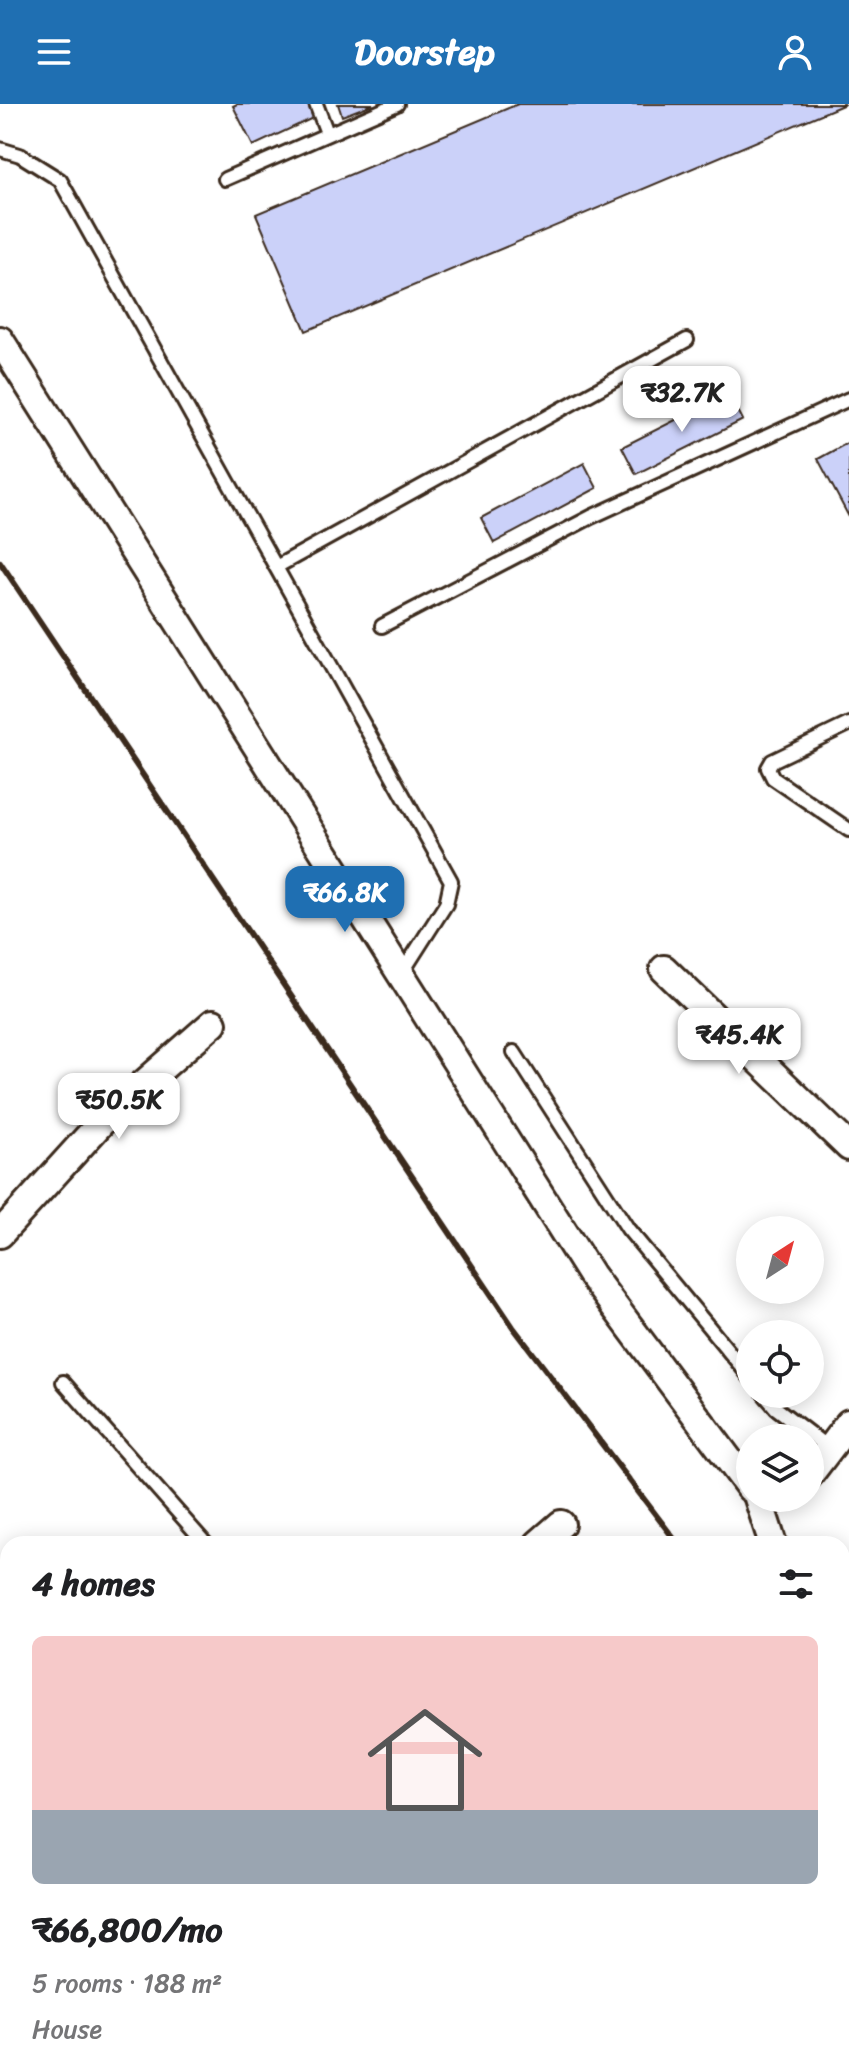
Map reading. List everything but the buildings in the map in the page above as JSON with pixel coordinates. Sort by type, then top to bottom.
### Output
[{"type":"street","points":[[0,340],[591,1275],[736,1463]]},
{"type":"street","points":[[664,969],[849,1147]]},
{"type":"street","points":[[0,1234],[108,1115],[213,1023]]},
{"type":"street","points":[[824,1458],[849,1423]]},
{"type":"street","points":[[766,1512],[771,1536]]},
{"type":"street","points":[[547,1536],[561,1524]]},
{"type":"lane","points":[[316,104],[327,133]]},
{"type":"lane","points":[[225,179],[397,104]]},
{"type":"lane","points":[[0,149],[20,155],[60,180],[451,881],[446,904],[401,974]]},
{"type":"lane","points":[[276,567],[687,340]]},
{"type":"lane","points":[[382,626],[591,517],[849,399]]},
{"type":"lane","points":[[849,724],[772,761],[768,768],[773,778],[849,830]]},
{"type":"lane","points":[[514,1052],[628,1229],[736,1360]]},
{"type":"lane","points":[[63,1382],[199,1536]]},
{"type":"lane","points":[[776,1408],[831,1450]]},
{"type":"railway","points":[[0,562],[513,1327],[672,1536]]}]
